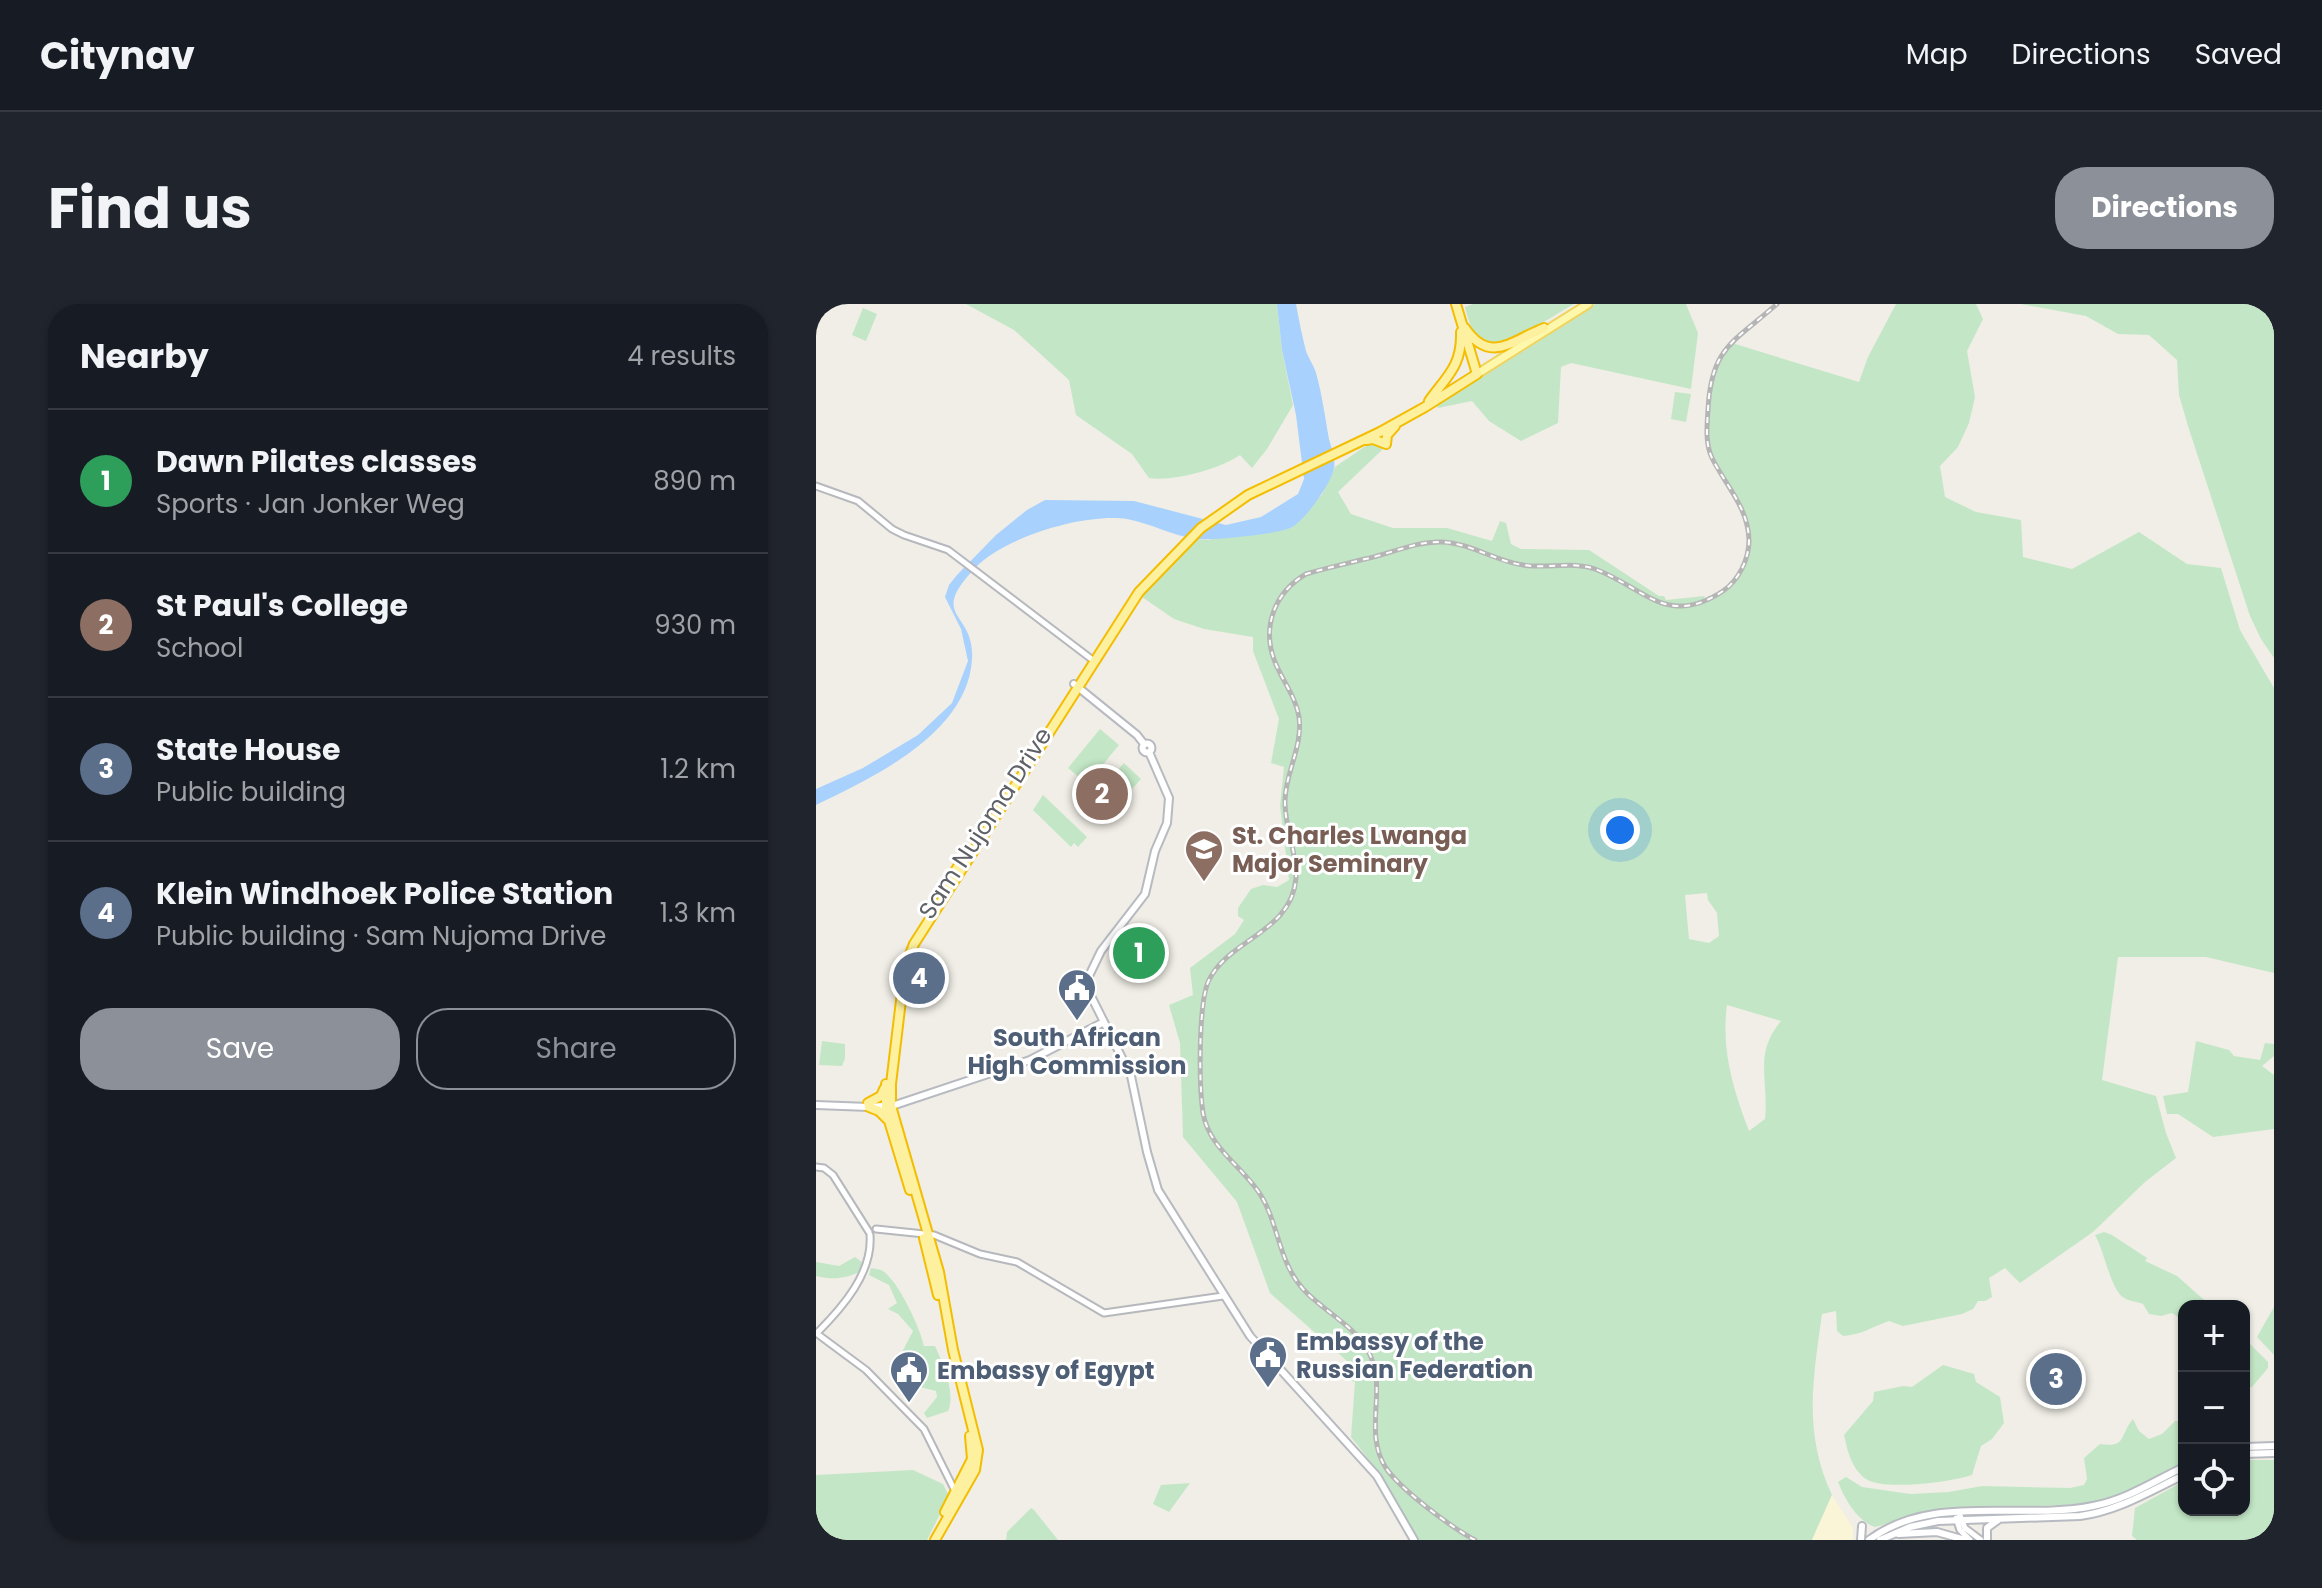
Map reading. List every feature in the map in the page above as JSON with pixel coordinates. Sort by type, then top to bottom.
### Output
[{"type":"highway","points":[[1456,304],[1476,373]]},
{"type":"highway","points":[[1459,316],[1475,341],[1487,347],[1505,346],[1544,328]]},
{"type":"highway","points":[[1421,408],[1450,376],[1457,361],[1461,341],[1459,316]]},
{"type":"highway","points":[[1429,401],[1476,373]]},
{"type":"highway","points":[[1421,408],[1476,373]]},
{"type":"highway","name":"Sam Nujoma Drive","points":[[926,1233],[886,1084],[903,955],[1136,591],[1153,571],[1221,513],[1248,495],[1358,443],[1373,439],[1386,444],[1388,433],[1421,408]]},
{"type":"highway","name":"Sam Nujoma Drive","points":[[933,1539],[975,1470],[978,1450],[953,1350],[941,1279],[888,1120],[908,956],[1075,685]]},
{"type":"highway","points":[[886,1084],[881,1096],[868,1105],[888,1120]]},
{"type":"main road","points":[[1476,373],[1587,304]]},
{"type":"main road","points":[[1476,373],[1587,304]]},
{"type":"main road","points":[[1075,685],[1144,744],[1151,745],[1149,752],[1169,798],[1167,823],[1155,851],[1145,894],[1106,946],[1087,986],[1131,1076],[1155,1184],[1250,1336],[1377,1476],[1412,1539]]},
{"type":"main road","points":[[816,1104],[890,1104],[1030,1060],[1104,1022]]},
{"type":"main road","points":[[2250,1451],[2271,1445]]},
{"type":"main road","points":[[2250,1452],[2274,1454]]},
{"type":"main road","points":[[1869,1540],[1909,1519],[2093,1506],[2127,1496],[2178,1470]]},
{"type":"main road","points":[[1880,1540],[1919,1524],[1958,1516],[2001,1519],[2098,1513],[2127,1503],[2178,1478]]},
{"type":"main road","points":[[1987,1540],[1987,1528],[2001,1519]]},
{"type":"main road","points":[[1861,1540],[1862,1526]]},
{"type":"main road","points":[[1888,1535],[1922,1531],[1968,1540]]},
{"type":"street","points":[[816,488],[858,501],[892,529],[941,546],[1092,659]]},
{"type":"street","points":[[816,1167],[833,1175],[863,1223],[873,1232]]},
{"type":"street","points":[[873,1232],[926,1233],[980,1254],[1024,1265],[1104,1313],[1223,1296]]},
{"type":"street","points":[[873,1232],[864,1272],[816,1333],[866,1370],[919,1423],[929,1436],[957,1495]]},
{"type":"street","points":[[1958,1516],[1960,1530],[1968,1540]]},
{"type":"street","points":[[1958,1516],[1967,1530],[1981,1540]]},
{"type":"green space","points":[[966,304],[1277,304],[1293,405],[1252,468],[1240,455],[1196,473],[1149,478],[1132,454],[1076,415],[1069,380],[1014,330]]},
{"type":"green space","points":[[1473,304],[1574,304],[1515,337],[1491,342],[1478,337],[1470,325],[1465,307]]},
{"type":"green space","points":[[1595,304],[1686,304],[1698,333],[1691,389],[1571,363],[1561,367],[1558,423],[1521,441],[1489,421],[1472,401],[1438,408],[1436,404]]},
{"type":"green space","points":[[1896,304],[1976,304],[1983,319],[1967,351],[1975,397],[1969,423],[1958,447],[1940,466],[1945,497],[1976,512],[2021,520],[2023,557],[2072,569],[2139,532],[2187,564],[2221,568],[2240,630],[2274,688],[2274,973],[2206,957],[2118,957],[2102,1080],[2156,1096],[2176,1158],[2145,1182],[2093,1232],[2020,1283],[2005,1268],[1989,1278],[1992,1297],[1978,1301],[1973,1309],[1962,1314],[1903,1326],[1889,1321],[1843,1336],[1837,1331],[1836,1311],[1822,1314],[1814,1383],[1814,1428],[1817,1450],[1832,1495],[1812,1540],[1419,1540],[1381,1475],[1351,1437],[1355,1382],[1349,1380],[1347,1361],[1270,1293],[1237,1202],[1183,1137],[1180,1043],[1169,1005],[1193,995],[1190,968],[1235,934],[1244,920],[1238,916],[1238,908],[1251,889],[1263,885],[1277,887],[1289,880],[1280,806],[1284,767],[1271,763],[1279,719],[1253,651],[1253,637],[1204,629],[1174,619],[1142,597],[1194,539],[1209,540],[1321,496],[1335,467],[1370,443],[1383,449],[1338,492],[1351,514],[1393,528],[1447,528],[1492,541],[1500,521],[1506,523],[1511,544],[1521,549],[1589,550],[1666,600],[1705,596],[1702,603],[1737,575],[1749,551],[1748,523],[1742,507],[1717,467],[1707,440],[1709,390],[1712,375],[1722,355],[1732,343],[1859,382],[1868,357]],"holes":[[[1707,893],[1717,913],[1719,936],[1709,943],[1689,939],[1685,895]],[[1727,1005],[1781,1021],[1772,1033],[1765,1056],[1765,1119],[1749,1131],[1727,1054]]]},
{"type":"green space","points":[[2021,304],[2274,304],[2274,658],[2250,616],[2188,426],[2179,395],[2177,360],[2149,335],[2118,334],[2086,316]]},
{"type":"green space","points":[[863,308],[877,314],[866,341],[852,335]]},
{"type":"green space","points":[[1675,392],[1691,394],[1686,422],[1671,419]]},
{"type":"green space","points":[[1100,729],[1119,745],[1087,784],[1068,768]]},
{"type":"green space","points":[[1124,763],[1141,779],[1110,813],[1093,798]]},
{"type":"green space","points":[[1043,795],[1087,837],[1078,847],[1074,843],[1071,847],[1033,810]]},
{"type":"green space","points":[[822,1041],[845,1044],[842,1066],[819,1065]]},
{"type":"green space","points":[[2196,1041],[2229,1050],[2234,1056],[2260,1060],[2265,1043],[2274,1044],[2274,1056],[2262,1066],[2274,1075],[2274,1129],[2213,1137],[2178,1114],[2167,1114],[2163,1096],[2188,1092]]},
{"type":"green space","points":[[2104,1232],[2112,1235],[2147,1258],[2145,1261],[2177,1276],[2204,1300],[2178,1300],[2178,1317],[2172,1313],[2161,1316],[2149,1314],[2143,1304],[2124,1298],[2119,1293],[2095,1235]]},
{"type":"green space","points":[[855,1257],[862,1262],[861,1271],[839,1278],[816,1276],[816,1262],[839,1266]]},
{"type":"green space","points":[[871,1268],[882,1270],[896,1285],[924,1346],[935,1346],[950,1387],[948,1411],[927,1418],[924,1413],[937,1397],[936,1391],[894,1378],[895,1366],[913,1331],[898,1314],[888,1309],[897,1303],[889,1285],[869,1275]]},
{"type":"green space","points":[[2274,1307],[2274,1355],[2257,1337]]},
{"type":"green space","points":[[2250,1344],[2268,1362],[2268,1368],[2252,1387]]},
{"type":"green space","points":[[1943,1365],[1974,1374],[1976,1382],[2000,1397],[2004,1423],[1992,1439],[1981,1446],[1972,1475],[1934,1483],[1902,1485],[1875,1483],[1866,1479],[1854,1465],[1844,1435],[1873,1401],[1874,1392],[1912,1387]]},
{"type":"green space","points":[[2133,1419],[2139,1431],[2149,1439],[2162,1434],[2178,1421],[2178,1467],[2126,1492],[2088,1504],[1939,1510],[1875,1527],[1857,1514],[1838,1482],[1846,1477],[1862,1487],[1910,1494],[1982,1486],[2070,1488],[2084,1485],[2087,1479],[2084,1458],[2100,1444],[2119,1442]]},
{"type":"green space","points":[[2250,1460],[2274,1460],[2274,1540],[2137,1540],[2132,1536],[2135,1508],[2178,1484],[2178,1516],[2250,1516]]},
{"type":"green space","points":[[913,1470],[943,1484],[949,1496],[927,1540],[816,1540],[816,1475]]},
{"type":"green space","points":[[1190,1483],[1169,1512],[1153,1504],[1161,1485]]},
{"type":"green space","points":[[1031,1508],[1058,1540],[1006,1540],[1007,1532]]},
{"type":"sand","points":[[1832,1495],[1853,1528],[1853,1540],[1812,1540]]},
{"type":"water","points":[[1277,304],[1296,304],[1306,351],[1318,381],[1334,461],[1328,483],[1304,517],[1285,530],[1205,539],[1179,535],[1127,519],[1110,518],[1068,524],[1005,546],[975,568],[955,597],[954,606],[967,631],[972,659],[967,685],[954,709],[936,730],[890,766],[816,805],[816,789],[863,768],[918,735],[952,703],[968,661],[961,629],[945,597],[949,585],[996,535],[1027,510],[1045,500],[1134,501],[1226,525],[1261,517],[1298,494],[1304,479]]},
{"type":"railway","points":[[1475,1540],[1428,1508],[1386,1468],[1376,1439],[1376,1380],[1368,1351],[1355,1333],[1311,1297],[1294,1278],[1265,1203],[1211,1136],[1203,1113],[1201,1025],[1209,980],[1230,954],[1284,911],[1296,878],[1285,800],[1299,738],[1299,717],[1275,662],[1270,624],[1286,590],[1306,574],[1432,542],[1463,545],[1523,565],[1569,565],[1595,569],[1671,605],[1686,606],[1723,591],[1742,568],[1749,540],[1741,507],[1710,452],[1707,440],[1710,389],[1714,372],[1728,348],[1777,304]]},
{"type":"place","name":"St Paul's College","points":[[1102,794]]},
{"type":"place","name":"St. Charles Lwanga Major Seminary","points":[[1204,883]]},
{"type":"place","name":"Dawn Pilates classes","points":[[1139,953]]},
{"type":"place","name":"Klein Windhoek Police Station","points":[[919,978]]},
{"type":"place","name":"South African High Commission","points":[[1077,1022]]},
{"type":"place","name":"State House","points":[[2056,1379]]},
{"type":"place","name":"Embassy of the Russian Federation","points":[[1268,1389]]},
{"type":"place","name":"Embassy of Egypt","points":[[909,1404]]}]
